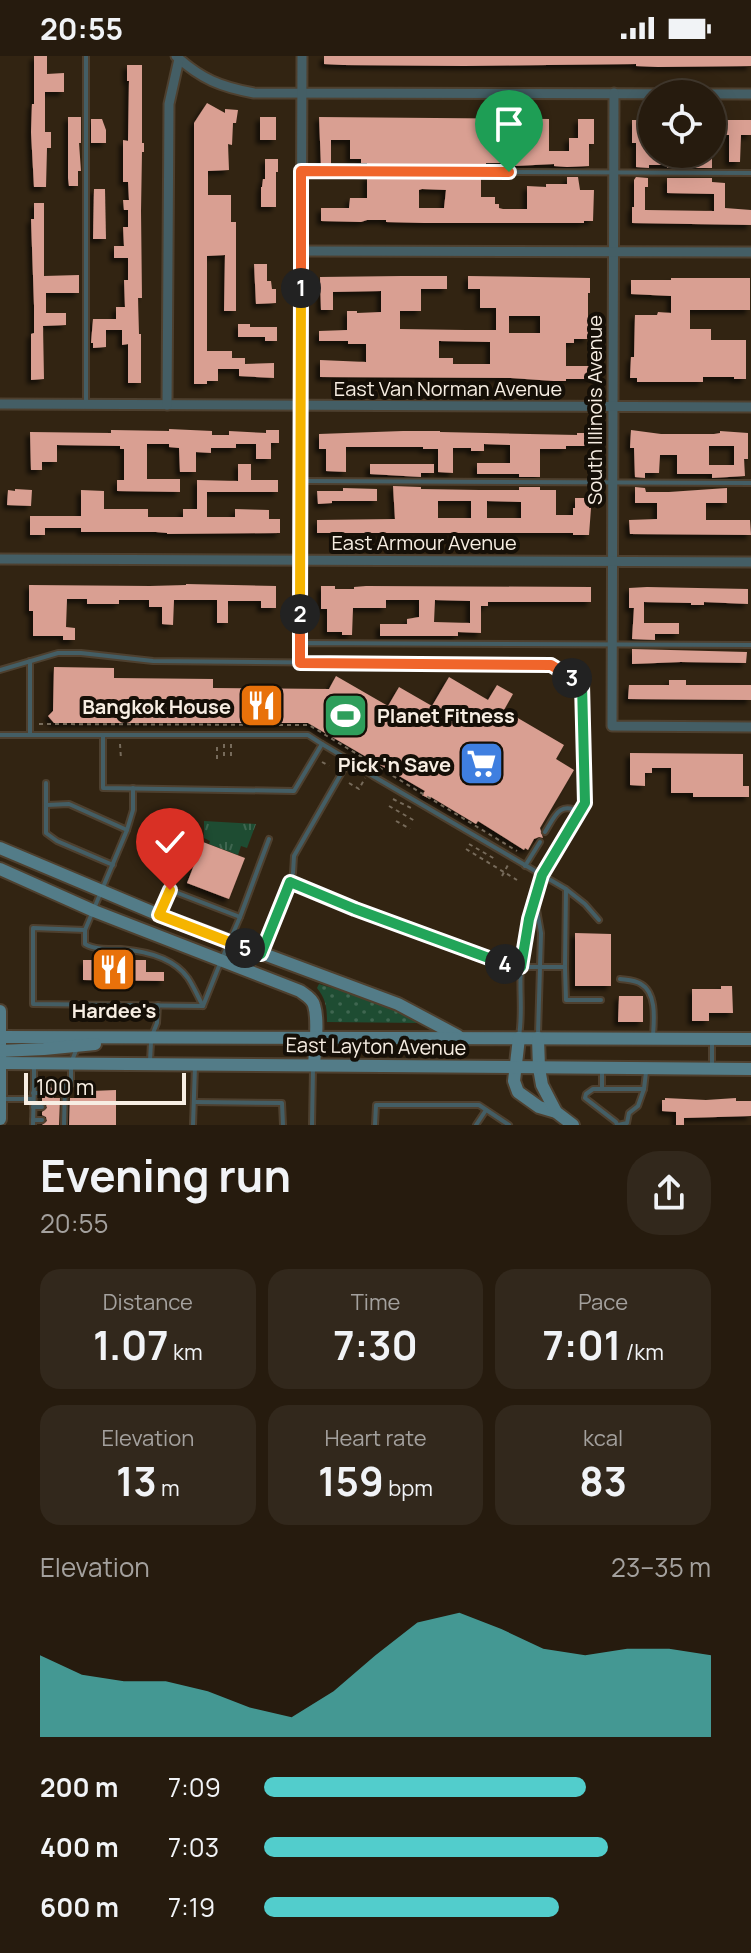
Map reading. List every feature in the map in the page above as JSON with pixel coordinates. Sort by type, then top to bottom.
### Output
[{"type":"main road","points":[[0,848],[159,915],[398,1004],[461,1037]]},
{"type":"main road","points":[[0,869],[94,911],[300,991],[314,1005],[314,1065]]},
{"type":"main road","points":[[0,1011],[0,1119]]},
{"type":"main road","name":"East Layton Avenue","points":[[0,1037],[751,1039]]},
{"type":"main road","points":[[0,1058],[144,1037]]},
{"type":"main road","points":[[519,1038],[514,1068],[518,1092],[539,1107],[556,1112],[573,1125]]},
{"type":"main road","points":[[538,1038],[542,1085],[556,1112]]},
{"type":"main road","name":"East Layton Avenue","points":[[0,1058],[34,1063],[751,1069]]},
{"type":"street","points":[[300,643],[302,56]]},
{"type":"street","points":[[167,405],[169,104],[177,58],[194,72],[229,89],[254,93],[751,94]]},
{"type":"street","name":"South Illinois Avenue","points":[[614,93],[612,726],[751,727]]},
{"type":"street","points":[[301,251],[751,252]]},
{"type":"street","name":"East Van Norman Avenue","points":[[0,404],[751,407]]},
{"type":"street","name":"East Armour Avenue","points":[[0,559],[751,562]]},
{"type":"lane","points":[[86,56],[86,404]]},
{"type":"lane","points":[[301,171],[751,173]]},
{"type":"lane","points":[[300,481],[751,483]]},
{"type":"lane","points":[[300,663],[300,643],[751,645]]},
{"type":"lane","points":[[0,670],[58,653],[81,653],[153,661],[551,665],[582,684],[585,803],[542,875],[529,919],[521,967],[522,1021],[519,1038]]},
{"type":"lane","points":[[30,661],[30,735]]},
{"type":"lane","points":[[0,735],[308,735],[566,889],[599,920]]},
{"type":"lane","points":[[103,735],[103,788],[294,791],[322,744]]},
{"type":"lane","points":[[261,954],[290,882],[294,856],[349,760]]},
{"type":"lane","points":[[46,783],[46,833],[57,841],[113,865]]},
{"type":"lane","points":[[133,788],[133,810],[127,830],[85,930],[85,944],[91,948],[130,950],[164,959],[187,977],[203,1006]]},
{"type":"lane","points":[[46,805],[69,804],[127,830]]},
{"type":"lane","points":[[545,832],[558,810],[573,808],[580,812]]},
{"type":"lane","points":[[203,1006],[269,839]]},
{"type":"lane","points":[[525,866],[540,842]]},
{"type":"lane","points":[[290,882],[512,967],[565,967]]},
{"type":"lane","points":[[566,889],[566,1000],[601,1000]]},
{"type":"lane","points":[[159,915],[170,890],[240,917]]},
{"type":"lane","points":[[535,901],[541,933],[538,1038]]},
{"type":"lane","points":[[85,930],[33,928],[33,1004],[203,1006]]},
{"type":"lane","points":[[620,979],[639,982],[648,990],[653,1004],[653,1038]]},
{"type":"lane","points":[[149,1063],[144,1037],[157,1023],[158,1005]]},
{"type":"lane","points":[[712,1039],[712,1069]]},
{"type":"lane","points":[[54,1084],[71,1084],[71,1063],[77,1046]]},
{"type":"lane","points":[[34,1063],[33,1122],[42,1120]]},
{"type":"lane","points":[[193,1125],[195,1064]]},
{"type":"lane","points":[[312,1125],[314,1065]]},
{"type":"lane","points":[[602,1069],[602,1089]]},
{"type":"lane","points":[[644,1089],[593,1089],[585,1098],[617,1125],[627,1123],[629,1113],[638,1106],[644,1089],[646,1069]]},
{"type":"lane","points":[[34,1084],[43,1085]]},
{"type":"lane","points":[[54,1120],[64,1123],[65,1084]]},
{"type":"lane","points":[[54,1093],[65,1092]]},
{"type":"lane","points":[[0,1099],[43,1093]]},
{"type":"lane","points":[[194,1102],[282,1103],[283,1125]]},
{"type":"lane","points":[[375,1125],[376,1105],[479,1105],[509,1125]]},
{"type":"lane","points":[[54,1107],[65,1106]]},
{"type":"lane","points":[[33,1107],[42,1107]]},
{"type":"lane","points":[[476,1125],[487,1109]]},
{"type":"path","points":[[46,724],[309,725],[517,850]]},
{"type":"path","points":[[120,741],[121,759]]},
{"type":"path","points":[[224,741],[224,759]]},
{"type":"path","points":[[217,744],[217,759]]},
{"type":"path","points":[[231,744],[231,759]]},
{"type":"path","points":[[401,813],[405,805]]},
{"type":"path","points":[[389,806],[415,821]]},
{"type":"path","points":[[396,821],[410,829]]},
{"type":"path","points":[[469,844],[495,859]]},
{"type":"path","points":[[466,849],[517,880]]},
{"type":"green space","points":[[204,821],[256,824],[247,848],[241,846],[238,855],[209,844],[210,841],[204,838]]},
{"type":"green space","points":[[158,839],[191,851],[180,880],[150,868]]},
{"type":"green space","points":[[319,984],[384,1005],[422,1023],[327,1022],[325,1004],[317,988]]},
{"type":"building","points":[[34,56],[47,56],[47,74],[64,73],[64,92],[45,92],[45,132],[51,132],[51,148],[47,148],[46,187],[34,187],[31,132]]},
{"type":"building","points":[[324,56],[751,56],[751,66],[343,65],[324,64]]},
{"type":"building","points":[[127,65],[142,65],[142,298],[138,298],[141,383],[128,383],[128,344],[122,345],[122,330],[106,330],[106,347],[93,348],[91,343],[93,319],[116,319],[116,307],[125,307],[124,280],[128,280],[128,258],[114,258],[114,246],[124,246],[123,227],[128,227],[128,210],[124,210],[123,200],[129,200],[128,182],[123,182],[123,140],[128,141]]},
{"type":"building","points":[[207,103],[225,113],[225,109],[238,110],[236,123],[233,123],[232,145],[228,144],[229,170],[208,171],[208,195],[231,195],[231,222],[236,222],[236,311],[224,311],[225,255],[207,256],[207,351],[232,351],[232,358],[245,358],[245,364],[274,363],[274,378],[239,376],[239,369],[218,369],[218,381],[194,384],[194,123]]},
{"type":"building","points":[[68,117],[81,117],[78,186],[69,186]]},
{"type":"building","points":[[260,117],[276,117],[276,140],[260,140]]},
{"type":"building","points":[[319,117],[549,119],[549,151],[569,151],[569,138],[578,138],[578,119],[594,119],[594,144],[589,144],[589,166],[486,163],[481,167],[367,166],[367,163],[361,163],[361,159],[350,159],[350,140],[331,140],[331,166],[321,166]]},
{"type":"building","points":[[91,119],[102,119],[106,143],[91,143]]},
{"type":"building","points":[[632,120],[638,120],[638,167],[636,143],[632,143]]},
{"type":"building","points":[[726,120],[751,120],[751,135],[741,135],[740,162],[729,162],[729,135],[726,135]]},
{"type":"building","points":[[265,159],[278,159],[276,207],[261,207]]},
{"type":"building","points":[[367,176],[481,177],[481,197],[495,197],[499,208],[527,209],[527,186],[567,184],[567,177],[578,177],[580,190],[594,190],[593,221],[321,221],[321,208],[349,208],[350,198],[367,198]],"holes":[[[419,190],[446,190],[444,208],[419,208]]]},
{"type":"building","points":[[636,177],[648,178],[645,210],[714,211],[714,194],[667,193],[667,178],[712,178],[712,182],[725,183],[725,208],[751,210],[751,225],[632,223]]},
{"type":"building","points":[[94,189],[105,189],[106,239],[93,239]]},
{"type":"building","points":[[34,203],[44,203],[44,276],[79,275],[79,293],[46,293],[46,313],[66,313],[66,325],[43,326],[44,379],[31,380],[34,305],[31,219],[34,219]]},
{"type":"building","points":[[254,264],[267,264],[267,281],[271,281],[272,289],[276,289],[276,303],[256,304]]},
{"type":"building","points":[[447,276],[447,289],[421,289],[421,311],[400,311],[400,329],[465,330],[496,330],[496,308],[480,308],[480,289],[468,289],[468,276],[590,278],[588,339],[574,339],[574,343],[566,343],[566,366],[593,366],[593,379],[320,377],[320,360],[366,362],[366,344],[319,341],[319,331],[347,330],[347,311],[381,312],[381,291],[333,292],[333,310],[321,310],[320,277]],"holes":[[[509,316],[540,316],[540,333],[509,333]],[[439,341],[490,342],[490,364],[453,364],[453,358],[439,358]]]},
{"type":"building","points":[[750,278],[750,310],[690,310],[690,329],[711,329],[711,340],[746,340],[746,379],[703,377],[703,382],[637,382],[637,378],[630,378],[635,315],[671,313],[671,296],[631,294],[631,280]]},
{"type":"building","points":[[238,324],[277,327],[277,341],[265,341],[265,337],[238,337]]},
{"type":"building","points":[[111,430],[212,431],[212,435],[229,435],[229,431],[266,433],[266,430],[279,430],[279,443],[271,443],[271,459],[256,459],[256,444],[211,448],[211,453],[196,452],[196,472],[180,472],[179,448],[169,447],[169,444],[147,444],[147,479],[180,479],[180,492],[117,491],[117,480],[124,480],[124,449],[120,446],[57,445],[57,462],[42,462],[42,470],[31,470],[30,432],[111,433]]},
{"type":"building","points":[[631,430],[661,434],[748,433],[745,476],[712,478],[712,474],[677,474],[677,455],[660,455],[659,473],[645,473],[645,478],[635,477],[634,448],[630,448]],"holes":[[[709,446],[734,446],[734,465],[709,465]]]},
{"type":"building","points":[[403,431],[593,433],[593,446],[540,449],[540,477],[477,474],[477,463],[510,463],[510,445],[484,444],[484,451],[453,448],[453,473],[438,472],[438,449],[423,447],[346,447],[346,472],[326,471],[326,449],[319,449],[319,434]]},
{"type":"building","points":[[238,464],[251,464],[251,480],[278,480],[278,492],[207,492],[207,517],[235,517],[235,509],[269,510],[269,519],[280,519],[280,533],[167,534],[45,528],[45,535],[30,535],[30,516],[81,516],[81,490],[104,491],[104,509],[148,509],[148,517],[183,517],[183,509],[197,509],[197,480],[238,481]]},
{"type":"building","points":[[370,464],[434,464],[434,473],[421,473],[421,477],[370,474]]},
{"type":"building","points":[[393,486],[479,490],[540,487],[540,490],[556,490],[556,515],[573,515],[575,498],[589,498],[591,508],[589,535],[317,533],[317,520],[395,519]],"holes":[[[438,501],[471,501],[471,518],[438,518]],[[487,501],[521,502],[521,518],[487,518]]]},
{"type":"building","points":[[635,487],[645,488],[646,492],[727,488],[727,503],[706,503],[706,520],[750,520],[751,535],[630,534],[629,520],[657,519],[657,503],[635,503]]},
{"type":"building","points":[[343,488],[377,489],[377,501],[318,504],[317,491],[343,491]]},
{"type":"building","points":[[8,490],[32,490],[31,506],[7,505]]},
{"type":"building","points":[[29,585],[276,586],[276,608],[261,608],[261,601],[228,601],[228,623],[217,623],[217,600],[174,600],[173,625],[162,624],[162,607],[149,607],[149,600],[87,604],[87,599],[67,599],[66,627],[75,628],[75,640],[63,640],[63,636],[33,636]]},
{"type":"building","points":[[321,586],[335,586],[335,589],[366,586],[591,587],[591,602],[488,602],[488,606],[481,606],[481,633],[458,632],[458,636],[380,636],[380,624],[407,624],[407,619],[419,617],[419,600],[386,600],[386,608],[353,608],[352,635],[327,632],[327,609],[321,609]],"holes":[[[435,600],[470,601],[470,623],[434,622]]]},
{"type":"building","points":[[629,588],[748,589],[748,604],[644,602],[644,623],[679,623],[679,634],[655,634],[655,640],[632,639],[634,608],[629,608]]},
{"type":"building","points":[[632,649],[747,652],[746,663],[632,664]]},
{"type":"building","points":[[54,667],[114,668],[114,678],[213,679],[213,688],[329,689],[336,676],[388,706],[399,687],[432,706],[449,677],[488,700],[497,685],[513,694],[504,710],[564,745],[556,759],[574,770],[540,828],[543,838],[534,839],[528,850],[524,850],[478,821],[476,824],[431,797],[422,795],[425,791],[308,723],[54,723],[48,716],[53,711]]},
{"type":"building","points":[[669,680],[686,680],[686,685],[751,685],[751,700],[628,699],[629,685],[669,685]]},
{"type":"building","points":[[630,753],[743,754],[743,786],[749,786],[749,797],[693,797],[693,793],[671,793],[671,768],[652,768],[652,773],[645,773],[645,786],[630,785]]},
{"type":"building","points":[[203,842],[245,858],[229,899],[187,883]]},
{"type":"building","points":[[575,933],[611,934],[611,986],[575,986]]},
{"type":"building","name":"Hardee's","points":[[121,954],[130,955],[130,960],[146,960],[146,972],[164,972],[164,981],[83,980],[83,960],[121,960]]},
{"type":"building","points":[[721,986],[732,986],[733,1013],[709,1013],[709,1021],[692,1021],[692,989],[721,989]]},
{"type":"building","points":[[619,996],[643,996],[643,1022],[618,1022]]},
{"type":"building","points":[[50,1081],[54,1098],[60,1098],[59,1125],[42,1125],[47,1121],[42,1112],[47,1108],[42,1098],[48,1095],[47,1082]]},
{"type":"building","points":[[116,1090],[116,1125],[69,1125],[70,1098],[91,1098],[91,1091]]},
{"type":"building","points":[[736,1098],[736,1101],[751,1101],[751,1116],[684,1118],[684,1125],[676,1125],[676,1112],[662,1111],[662,1100]]},
{"type":"place","name":"Bangkok House","points":[[262,706]]},
{"type":"place","name":"Planet Fitness","points":[[346,715]]},
{"type":"place","name":"Pick 'n Save","points":[[482,764]]},
{"type":"place","name":"Hardee's","points":[[114,970]]},
{"type":"route","points":[[170,890],[159,915],[261,954],[290,882],[512,967],[521,967],[529,919],[542,875],[585,803],[582,684],[551,665],[300,663],[301,171],[509,172]]}]
